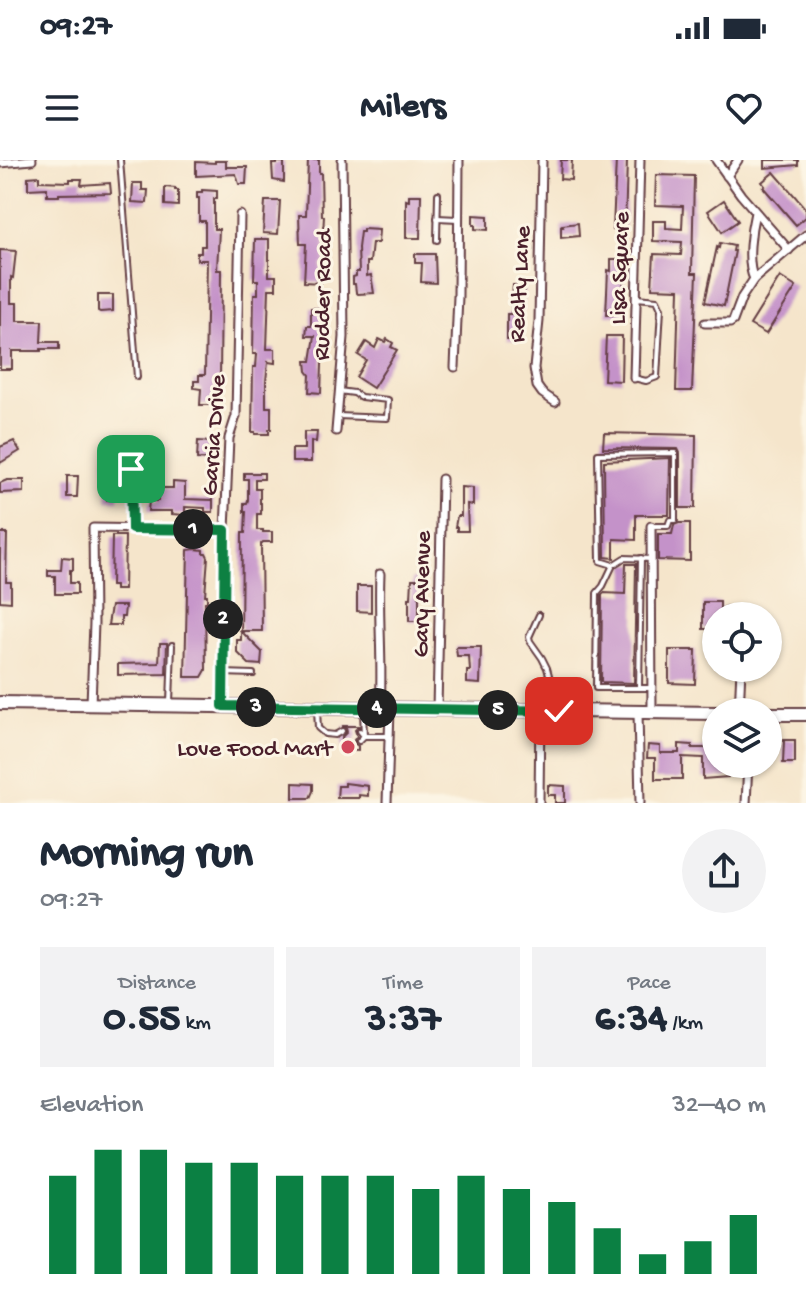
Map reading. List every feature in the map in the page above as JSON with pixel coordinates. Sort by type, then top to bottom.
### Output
[{"type":"main road","points":[[0,703],[702,713]]},
{"type":"main road","points":[[782,714],[806,714]]},
{"type":"street","points":[[0,163],[32,160]]},
{"type":"street","name":"Rudder Road","points":[[336,431],[344,337],[342,160]]},
{"type":"street","points":[[455,367],[459,160]]},
{"type":"street","name":"Realty Lane","points":[[542,160],[539,321],[534,368],[537,386],[555,402]]},
{"type":"street","name":"Lisa Square","points":[[634,378],[640,160]]},
{"type":"street","points":[[716,160],[755,212],[789,250]]},
{"type":"street","points":[[727,176],[738,160]]},
{"type":"street","points":[[754,279],[750,270],[755,212]]},
{"type":"street","name":"Garcia Drive","points":[[223,706],[225,530],[229,438],[236,416],[240,215]]},
{"type":"street","points":[[705,323],[733,321],[742,297],[754,279],[806,235]]},
{"type":"street","points":[[126,461],[131,469],[132,529]]},
{"type":"street","name":"Gary Avenue","points":[[437,709],[442,479]]},
{"type":"street","points":[[651,526],[652,712]]},
{"type":"street","points":[[91,704],[93,528],[225,530]]},
{"type":"street","points":[[380,574],[379,611],[389,736],[387,803]]},
{"type":"street","points":[[539,803],[540,710]]},
{"type":"street","points":[[638,712],[640,803]]},
{"type":"street","points":[[746,803],[747,778]]},
{"type":"lane","points":[[120,160],[137,377]]},
{"type":"lane","points":[[437,240],[438,194]]},
{"type":"lane","points":[[437,218],[458,219]]},
{"type":"lane","points":[[634,378],[646,381],[657,377],[661,309],[657,300],[637,298]]},
{"type":"lane","points":[[337,416],[387,418],[388,400],[339,391]]},
{"type":"lane","points":[[613,565],[600,561],[598,454],[675,453],[675,520],[670,520],[668,526],[651,526]]},
{"type":"lane","points":[[651,559],[624,558],[613,565],[597,593],[596,688],[652,688]]},
{"type":"lane","points":[[639,688],[641,558]]},
{"type":"lane","points":[[539,615],[529,637],[547,668],[559,711]]},
{"type":"lane","points":[[170,705],[172,645]]},
{"type":"lane","points":[[223,673],[253,674]]},
{"type":"lane","points":[[317,707],[318,728],[342,740]]},
{"type":"lane","points":[[363,708],[364,736]]},
{"type":"lane","points":[[335,735],[342,731]]},
{"type":"lane","points":[[360,731],[364,736]]},
{"type":"lane","points":[[359,741],[364,736],[389,736]]},
{"type":"building","points":[[308,160],[319,160],[321,173],[325,234],[321,283],[304,282],[306,244],[300,244],[299,215],[306,215]]},
{"type":"building","points":[[561,160],[572,160],[571,180],[560,179]]},
{"type":"building","points":[[616,160],[627,160],[625,229],[613,229]]},
{"type":"building","points":[[765,160],[798,160],[798,165],[765,168]]},
{"type":"building","points":[[226,161],[226,167],[247,167],[246,184],[239,184],[236,174],[196,176],[196,162]]},
{"type":"building","points":[[284,162],[284,182],[273,180],[272,164]]},
{"type":"building","points":[[774,172],[806,209],[806,217],[796,225],[763,187],[762,182]]},
{"type":"building","points":[[656,175],[694,176],[692,273],[697,273],[692,391],[676,391],[679,289],[652,288],[654,254],[681,255],[682,242],[653,241],[653,221],[666,221],[666,228],[682,229],[683,206],[655,205]]},
{"type":"building","points":[[39,176],[39,181],[70,182],[70,179],[82,179],[81,185],[110,183],[111,193],[47,196],[47,188],[28,189],[28,177]]},
{"type":"building","points":[[133,183],[142,183],[142,190],[148,190],[147,203],[132,202]]},
{"type":"building","points":[[165,187],[178,190],[178,206],[165,205]]},
{"type":"building","points":[[217,191],[214,229],[219,229],[217,270],[221,270],[220,381],[216,384],[215,397],[219,397],[218,405],[200,405],[201,389],[194,388],[194,381],[199,381],[199,375],[205,375],[207,260],[197,260],[201,246],[205,246],[205,221],[199,221],[197,198],[197,192]]},
{"type":"building","points":[[409,195],[421,195],[420,238],[406,238],[406,200],[409,201]]},
{"type":"building","points":[[724,200],[738,221],[722,232],[708,211]]},
{"type":"building","points":[[265,201],[280,201],[278,234],[263,233]]},
{"type":"building","points":[[473,215],[488,216],[488,230],[475,229]]},
{"type":"building","points":[[578,223],[579,236],[561,238],[562,225]]},
{"type":"building","points":[[363,229],[379,230],[378,243],[372,243],[370,262],[367,262],[367,276],[371,275],[374,293],[358,294],[353,277],[359,272],[358,248]]},
{"type":"building","points":[[255,239],[269,239],[269,276],[276,276],[276,289],[269,289],[267,349],[275,349],[275,363],[268,362],[266,381],[266,407],[271,407],[269,434],[252,432],[253,367],[256,367],[257,354],[253,354],[254,294],[258,294],[258,280],[254,280]]},
{"type":"building","points":[[720,243],[734,246],[735,251],[724,306],[705,302]]},
{"type":"building","points":[[0,250],[16,251],[11,277],[11,303],[17,303],[17,321],[42,321],[41,342],[59,342],[59,349],[12,351],[12,369],[0,369]]},
{"type":"building","points":[[415,254],[435,254],[436,283],[421,282],[422,263],[415,263]]},
{"type":"building","points":[[611,259],[624,259],[623,315],[606,315]]},
{"type":"building","points":[[780,277],[796,287],[766,334],[750,325]]},
{"type":"building","points":[[513,285],[525,286],[523,303],[518,303],[518,340],[507,340],[507,314],[511,314]]},
{"type":"building","points":[[98,295],[113,295],[113,311],[98,311]]},
{"type":"building","points":[[311,308],[324,308],[321,393],[309,392],[310,375],[306,361],[311,361],[315,336],[306,336],[307,326],[311,326]]},
{"type":"building","points":[[606,336],[622,336],[621,381],[604,380]]},
{"type":"building","points":[[379,339],[385,342],[387,339],[393,343],[391,347],[397,350],[373,388],[356,377],[366,360],[358,355],[366,342],[375,348]]},
{"type":"building","points":[[304,432],[317,432],[316,442],[311,441],[311,462],[292,462],[292,449],[304,449]]},
{"type":"building","points":[[604,433],[696,435],[695,508],[680,508],[678,449],[603,448]]},
{"type":"building","points":[[14,441],[20,451],[0,463],[0,447]]},
{"type":"building","points":[[198,441],[210,442],[209,460],[197,459]]},
{"type":"building","points":[[105,450],[116,450],[116,471],[104,471]]},
{"type":"building","points":[[670,458],[669,515],[636,515],[636,540],[614,539],[614,558],[605,557],[604,461]]},
{"type":"building","points":[[244,473],[264,473],[264,479],[255,479],[255,489],[260,489],[261,503],[257,530],[272,532],[272,542],[261,544],[262,631],[241,631],[242,533],[245,533],[244,503],[248,500],[248,479],[244,479]]},
{"type":"building","points":[[67,476],[78,476],[77,497],[67,497]]},
{"type":"building","points":[[125,478],[125,486],[120,486],[119,500],[107,500],[107,485],[115,484],[115,479]]},
{"type":"building","points":[[24,480],[24,492],[0,493],[0,483]]},
{"type":"building","points":[[173,482],[185,483],[185,499],[213,500],[213,512],[205,512],[205,508],[185,507],[185,515],[172,514],[172,511],[148,511],[149,501],[158,501],[158,488],[173,488]]},
{"type":"building","points":[[461,487],[473,488],[473,505],[467,504],[468,531],[457,531],[455,527],[457,516],[461,516]]},
{"type":"building","points":[[690,523],[690,561],[658,560],[658,534],[672,534],[674,525]]},
{"type":"building","points":[[0,533],[7,533],[6,582],[11,582],[11,602],[0,601]]},
{"type":"building","points":[[112,536],[125,536],[124,590],[115,590],[115,586],[111,586]]},
{"type":"building","points":[[188,550],[203,550],[208,557],[206,670],[202,677],[185,677]]},
{"type":"building","points":[[62,557],[73,558],[70,583],[77,583],[77,594],[55,594],[55,576],[48,576],[48,570],[61,570]]},
{"type":"building","points":[[626,564],[636,564],[634,683],[601,682],[602,595],[625,594]]},
{"type":"building","points":[[412,579],[422,579],[419,621],[409,621]]},
{"type":"building","points":[[357,586],[371,586],[371,612],[357,611]]},
{"type":"building","points":[[111,606],[125,606],[121,625],[108,625]]},
{"type":"building","points":[[241,631],[262,652],[261,665],[249,664],[237,652]]},
{"type":"building","points":[[160,643],[167,643],[166,674],[118,675],[118,664],[159,663]]},
{"type":"building","points":[[456,647],[481,647],[480,684],[467,683],[469,656],[457,656]]},
{"type":"building","points":[[669,650],[696,650],[695,684],[669,683]]},
{"type":"building","points":[[342,726],[359,726],[355,730],[357,736],[354,740],[358,751],[342,750],[342,737],[347,732]]},
{"type":"building","points":[[784,740],[795,740],[795,763],[783,763]]},
{"type":"building","points":[[679,744],[702,748],[702,758],[682,757],[682,779],[655,779],[655,758],[647,758],[648,745],[660,746],[660,753],[679,753]]},
{"type":"building","points":[[293,783],[313,784],[310,798],[293,798]]},
{"type":"building","points":[[345,783],[368,786],[368,796],[337,798],[338,786],[345,786]]},
{"type":"building","points":[[548,785],[565,786],[565,803],[555,803],[555,795],[548,795]]},
{"type":"place","name":"Love Food Mart","points":[[348,747]]},
{"type":"route","points":[[131,469],[132,529],[225,530],[223,706],[559,711]]}]
